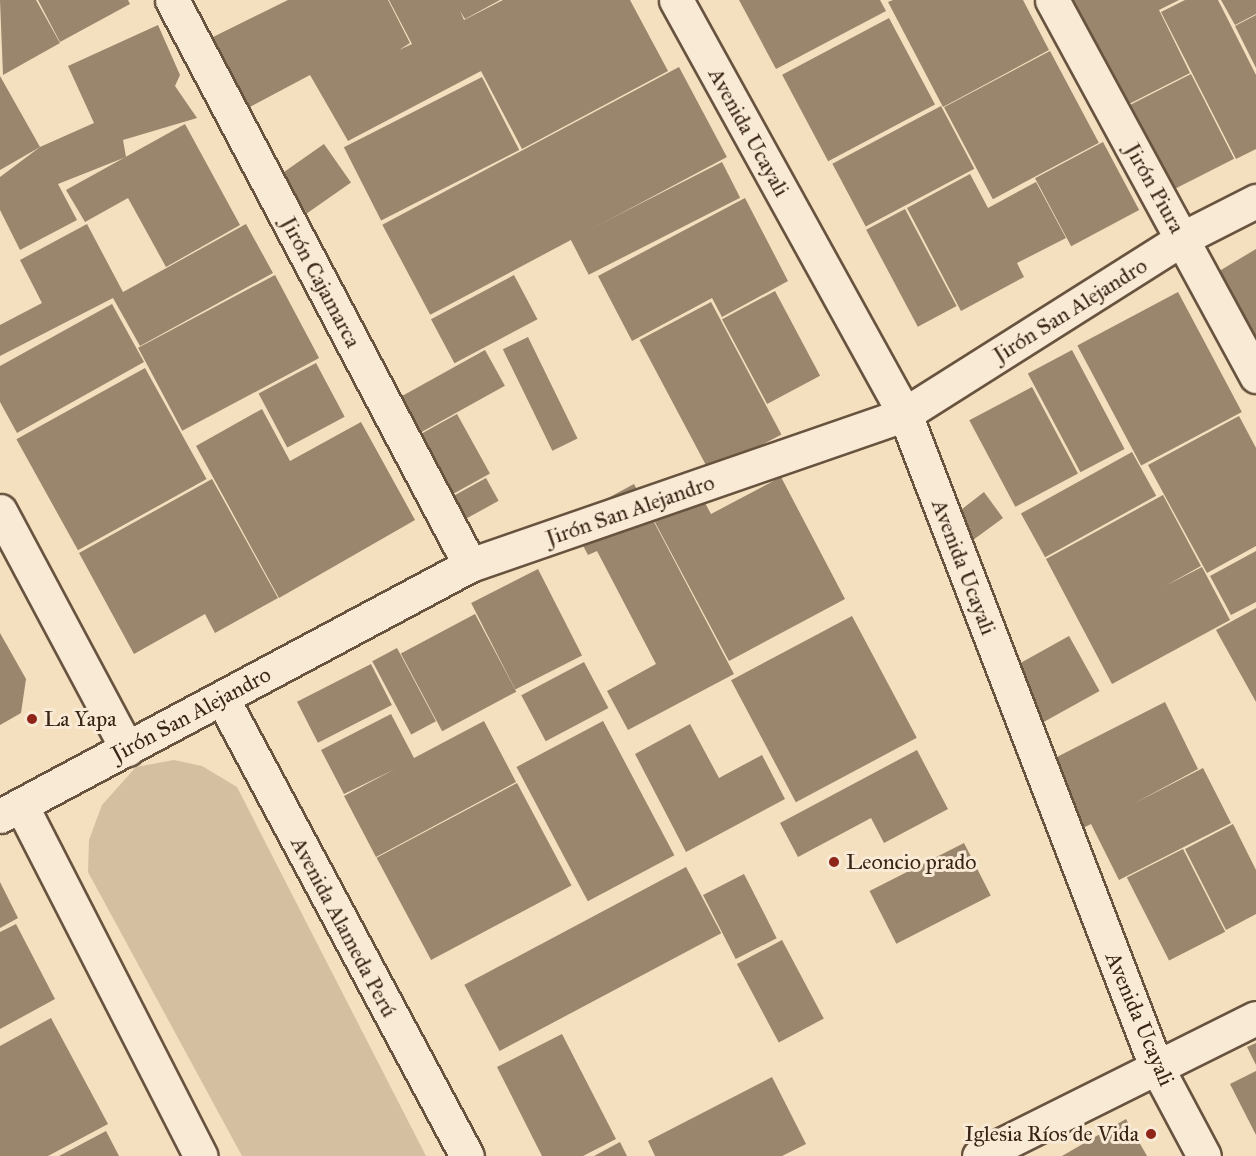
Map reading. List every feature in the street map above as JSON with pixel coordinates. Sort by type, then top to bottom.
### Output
[{"type":"street","name":"Jirón Cajamarca","points":[[172,0],[470,565]]},
{"type":"street","name":"Avenida Ucayali","points":[[676,0],[905,414],[1155,1064],[1204,1156]]},
{"type":"street","name":"Jirón Piura","points":[[1052,0],[1256,376]]},
{"type":"street","name":"Jirón San Alejandro","points":[[11,811],[470,565],[905,414],[1183,238],[1256,201]]},
{"type":"street","points":[[0,511],[127,749]]},
{"type":"street","name":"Avenida Alameda Perú","points":[[222,698],[467,1156]]},
{"type":"street","points":[[11,811],[201,1156]]},
{"type":"street","points":[[979,1156],[1155,1064],[1256,1018]]},
{"type":"shaded area","points":[[174,760],[202,766],[237,787],[426,1156],[242,1156],[88,872],[89,840],[102,805],[136,767]]},
{"type":"building","points":[[0,0],[36,0],[60,43],[3,75]]},
{"type":"building","points":[[38,0],[128,0],[130,4],[60,42]]},
{"type":"building","points":[[288,0],[388,0],[410,43],[399,50],[412,44],[389,0],[500,0],[465,19],[460,11],[464,20],[503,0],[630,0],[668,71],[522,149],[481,71],[348,141],[310,75],[244,110],[207,40]]},
{"type":"building","points":[[739,0],[880,0],[886,11],[776,69]]},
{"type":"building","points":[[893,0],[1023,0],[1049,50],[943,107],[888,2]]},
{"type":"building","points":[[1067,0],[1179,0],[1159,10],[1190,73],[1123,107]]},
{"type":"building","points":[[1185,0],[1218,0],[1256,75],[1256,149],[1236,159],[1161,12]]},
{"type":"building","points":[[1221,0],[1256,0],[1256,14],[1235,25]]},
{"type":"building","points":[[1256,15],[1256,68],[1235,26]]},
{"type":"building","points":[[889,18],[935,105],[828,161],[782,75]]},
{"type":"building","points":[[158,25],[180,75],[175,86],[197,118],[123,140],[126,157],[58,184],[77,220],[20,250],[0,210],[0,177],[40,147],[94,123],[68,66]]},
{"type":"building","points":[[1050,51],[1099,143],[993,199],[944,107]]},
{"type":"building","points":[[679,67],[727,157],[430,315],[382,225]]},
{"type":"building","points":[[1191,74],[1234,159],[1174,190],[1130,105]]},
{"type":"building","points":[[0,76],[40,147],[0,170]]},
{"type":"building","points":[[482,77],[519,150],[381,220],[344,147]]},
{"type":"building","points":[[941,106],[974,169],[866,226],[832,164]]},
{"type":"building","points":[[185,124],[240,225],[166,267],[128,198],[85,222],[66,190]]},
{"type":"building","points":[[1103,142],[1139,210],[1071,246],[1035,178]]},
{"type":"building","points":[[324,144],[351,183],[307,213],[280,175]]},
{"type":"building","points":[[722,162],[740,198],[589,275],[571,239]]},
{"type":"building","points":[[970,174],[988,208],[1036,182],[1066,238],[1017,263],[1024,277],[961,311],[907,208]]},
{"type":"building","points":[[745,198],[788,281],[722,317],[712,298],[632,341],[598,276]]},
{"type":"building","points":[[905,209],[957,306],[918,327],[866,230]]},
{"type":"building","points":[[87,224],[123,292],[246,224],[273,273],[140,346],[113,298],[0,356],[0,325],[42,303],[20,260]]},
{"type":"building","points":[[1256,249],[1256,354],[1211,276]]},
{"type":"building","points":[[275,275],[319,358],[182,431],[138,348]]},
{"type":"building","points":[[514,275],[537,319],[454,363],[431,319]]},
{"type":"building","points":[[775,291],[820,376],[767,404],[722,319]]},
{"type":"building","points":[[1178,292],[1242,412],[1141,466],[1077,346]]},
{"type":"building","points":[[711,302],[781,434],[710,472],[639,340]]},
{"type":"building","points":[[112,304],[144,362],[17,433],[0,402],[0,366]]},
{"type":"building","points":[[528,337],[578,439],[552,451],[503,349]]},
{"type":"building","points":[[485,350],[505,386],[416,435],[396,399]]},
{"type":"building","points":[[1072,350],[1125,449],[1080,472],[1028,373]]},
{"type":"building","points":[[316,363],[345,417],[287,447],[259,394]]},
{"type":"building","points":[[145,368],[207,479],[78,550],[16,439]]},
{"type":"building","points":[[1032,387],[1078,474],[1015,507],[969,420]]},
{"type":"building","points":[[262,409],[290,461],[361,422],[415,520],[279,598],[196,446]]},
{"type":"building","points":[[457,414],[490,473],[449,496],[416,437]]},
{"type":"building","points":[[1239,416],[1256,448],[1256,546],[1207,573],[1148,465]]},
{"type":"building","points":[[1132,452],[1156,496],[1045,557],[1021,514]]},
{"type":"building","points":[[689,473],[711,514],[781,477],[845,599],[729,661],[642,498]]},
{"type":"building","points":[[486,478],[499,501],[462,521],[449,498]]},
{"type":"building","points":[[212,479],[278,598],[215,633],[205,614],[134,654],[79,553]]},
{"type":"building","points":[[634,484],[734,674],[628,730],[607,691],[656,664],[597,551],[588,555],[569,519]]},
{"type":"building","points":[[984,492],[1003,518],[958,551],[957,513]]},
{"type":"building","points":[[1163,495],[1201,566],[1165,586],[1202,567],[1230,620],[1112,684],[1046,559]]},
{"type":"building","points":[[1256,551],[1256,602],[1231,615],[1210,576]]},
{"type":"building","points":[[538,569],[582,655],[515,689],[471,603]]},
{"type":"building","points":[[1256,608],[1256,702],[1216,630]]},
{"type":"building","points":[[475,614],[516,692],[442,731],[401,653]]},
{"type":"building","points":[[852,616],[917,738],[796,802],[731,680]]},
{"type":"building","points":[[0,633],[26,679],[21,713],[0,725]]},
{"type":"building","points":[[1069,636],[1100,691],[1040,724],[1010,669]]},
{"type":"building","points":[[397,648],[436,721],[411,734],[372,661]]},
{"type":"building","points":[[584,662],[608,708],[546,741],[521,695]]},
{"type":"building","points":[[371,664],[392,705],[318,743],[297,702]]},
{"type":"building","points":[[1165,702],[1198,769],[1133,804],[1203,768],[1231,823],[1119,880],[1091,824],[1083,828],[1049,761]]},
{"type":"building","points":[[391,714],[414,758],[484,721],[516,782],[376,857],[344,796],[395,769],[344,794],[321,750]]},
{"type":"building","points":[[603,721],[674,855],[588,901],[516,767]]},
{"type":"building","points":[[690,724],[719,778],[762,755],[785,799],[686,852],[635,754]]},
{"type":"building","points":[[917,750],[948,809],[884,843],[871,818],[798,857],[780,823]]},
{"type":"building","points":[[517,783],[571,885],[431,960],[377,858]]},
{"type":"building","points":[[1233,824],[1256,870],[1256,914],[1226,930],[1185,849]]},
{"type":"building","points":[[964,843],[991,896],[896,944],[870,891]]},
{"type":"building","points":[[1183,849],[1225,932],[1169,960],[1127,878]]},
{"type":"building","points":[[686,867],[721,933],[500,1051],[464,985]]},
{"type":"building","points":[[744,874],[777,938],[736,959],[703,895]]},
{"type":"building","points":[[0,882],[18,918],[0,928]]},
{"type":"building","points":[[16,924],[55,999],[0,1029],[0,932]]},
{"type":"building","points":[[782,940],[824,1019],[779,1043],[737,964]]},
{"type":"building","points":[[51,1018],[108,1124],[48,1156],[0,1156],[0,1046]]},
{"type":"building","points":[[562,1034],[616,1139],[583,1156],[542,1156],[497,1067]]},
{"type":"building","points":[[1256,1043],[1256,1065],[1247,1047]]},
{"type":"building","points":[[1256,1071],[1256,1135],[1230,1084]]},
{"type":"building","points":[[772,1077],[806,1144],[782,1156],[655,1156],[648,1141]]},
{"type":"building","points":[[1126,1119],[1147,1156],[1062,1156]]},
{"type":"building","points":[[106,1131],[119,1156],[59,1156]]},
{"type":"building","points":[[620,1142],[627,1156],[594,1156]]},
{"type":"place","name":"La Yapa","points":[[32,719]]},
{"type":"place","name":"Leoncio prado","points":[[834,862]]},
{"type":"place","name":"Iglesia Ríos de Vida","points":[[1151,1134]]}]
